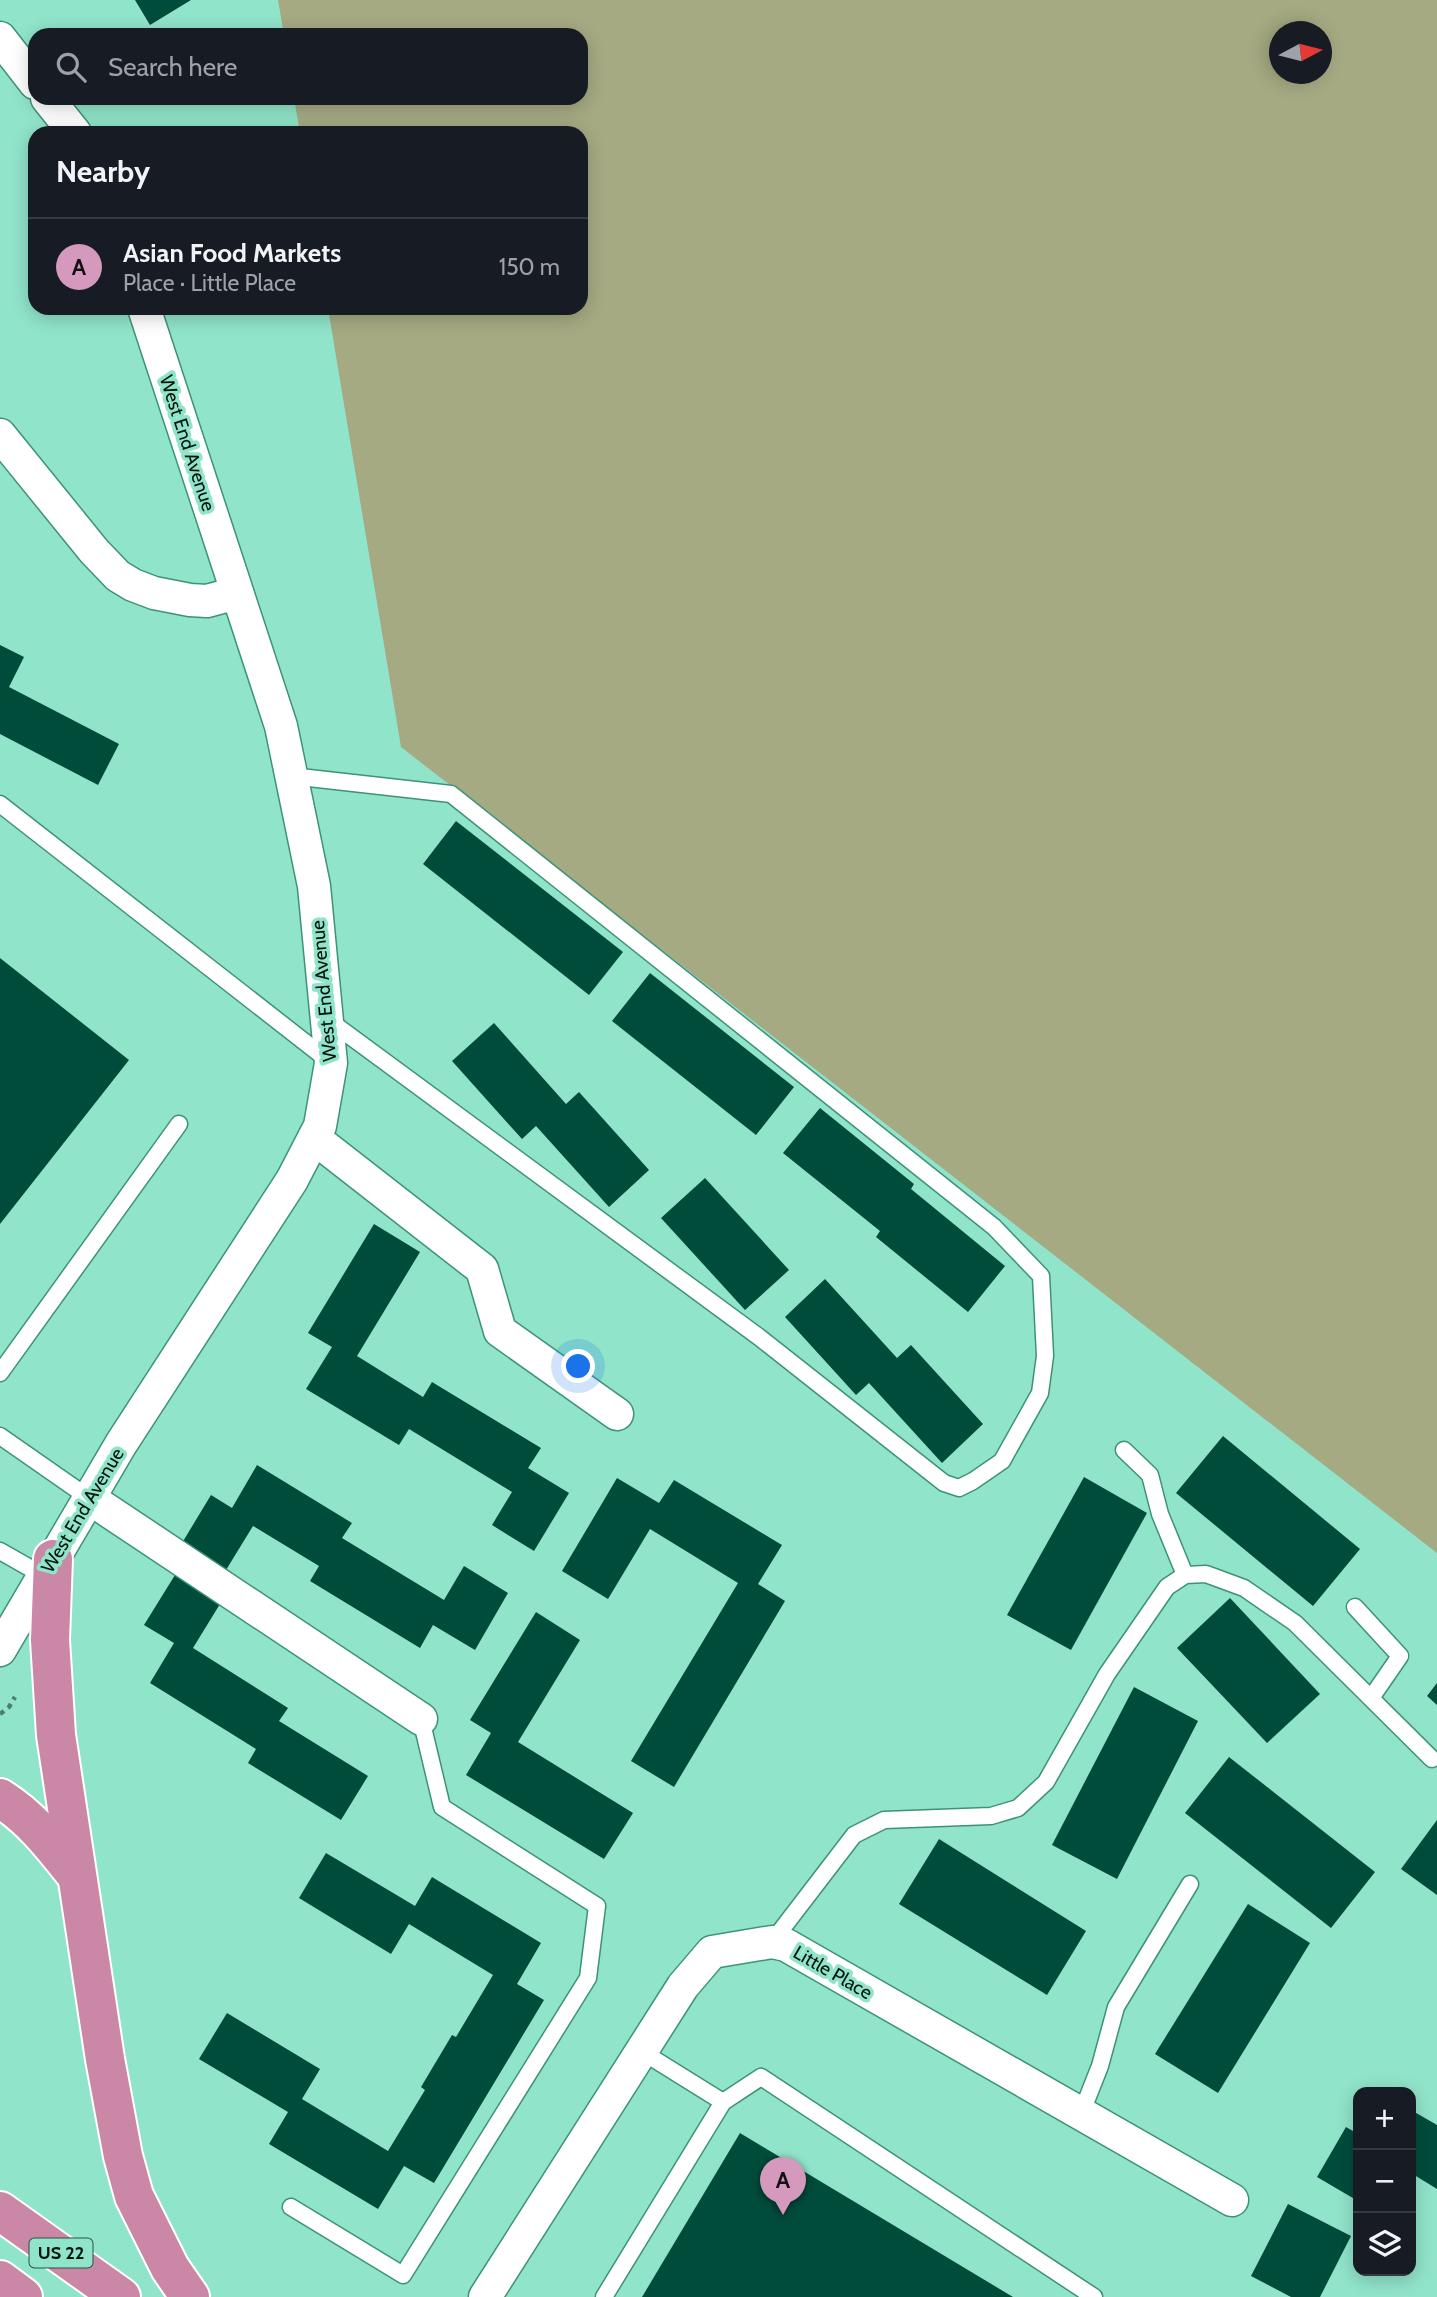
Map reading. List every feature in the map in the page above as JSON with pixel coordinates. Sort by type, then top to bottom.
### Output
[{"type":"highway","points":[[48,1567],[56,1735],[105,2059],[123,2156],[134,2196],[170,2267],[190,2297]]},
{"type":"highway","points":[[0,1798],[40,1831],[77,1877]]},
{"type":"highway","name":"US 22","points":[[0,2211],[121,2297]]},
{"type":"highway","name":"US 22","points":[[0,2280],[23,2297]]},
{"type":"street","points":[[0,38],[28,74]]},
{"type":"street","points":[[53,105],[69,126]]},
{"type":"street","name":"West End Avenue","points":[[0,1650],[121,1444],[292,1180],[320,1126],[331,1063],[314,886],[281,726],[146,315]]},
{"type":"street","points":[[0,435],[94,551],[118,576],[153,593],[190,600],[208,601],[237,593]]},
{"type":"street","points":[[314,1138],[482,1269],[500,1331],[617,1414]]},
{"type":"street","points":[[89,1498],[421,1719]]},
{"type":"street","name":"Little Place","points":[[491,2295],[683,1986],[712,1952],[772,1942],[786,1945],[1232,2200]]},
{"type":"lane","points":[[291,776],[451,794],[994,1227],[1041,1276],[1045,1356],[1040,1394],[1002,1461],[959,1488],[944,1483],[759,1337],[327,1019]]},
{"type":"lane","points":[[0,804],[331,1063]]},
{"type":"lane","points":[[0,1373],[179,1124]]},
{"type":"lane","points":[[0,1436],[89,1498]]},
{"type":"lane","points":[[1124,1450],[1150,1475],[1160,1514],[1185,1575]]},
{"type":"lane","points":[[0,1550],[48,1567]]},
{"type":"lane","points":[[772,1942],[854,1835],[884,1820],[991,1816],[1018,1808],[1046,1782],[1107,1674],[1167,1587],[1185,1575],[1206,1574],[1244,1588],[1295,1623],[1432,1759]]},
{"type":"lane","points":[[1355,1607],[1400,1656],[1371,1698]]},
{"type":"lane","points":[[290,2207],[403,2275],[588,1978],[597,1906],[442,1807],[421,1719]]},
{"type":"lane","points":[[1082,2114],[1100,2066],[1116,2007],[1190,1884]]},
{"type":"lane","points":[[641,2051],[723,2102]]},
{"type":"lane","points":[[604,2297],[723,2102],[761,2077],[1094,2297]]},
{"type":"green space","points":[[278,0],[1437,0],[1437,1553],[401,747],[329,315],[588,315],[588,126],[299,126],[295,105],[588,105],[588,28],[283,28]]},
{"type":"building","points":[[135,0],[191,0],[150,25]]},
{"type":"building","points":[[0,645],[24,657],[9,687],[119,744],[98,785],[0,734]]},
{"type":"building","points":[[456,821],[623,952],[589,995],[423,864]]},
{"type":"building","points":[[0,958],[129,1060],[0,1224]]},
{"type":"building","points":[[650,973],[794,1087],[756,1135],[612,1021]]},
{"type":"building","points":[[494,1023],[566,1104],[579,1092],[649,1170],[609,1207],[536,1126],[522,1139],[452,1061]]},
{"type":"building","points":[[820,1108],[914,1184],[911,1189],[1005,1266],[968,1312],[876,1237],[880,1231],[783,1153]]},
{"type":"building","points":[[705,1178],[789,1270],[745,1310],[661,1218]]},
{"type":"building","points":[[374,1224],[420,1252],[357,1356],[423,1397],[432,1382],[541,1448],[528,1468],[569,1493],[534,1551],[492,1525],[512,1492],[409,1429],[399,1445],[306,1389],[332,1347],[308,1333]]},
{"type":"building","points":[[825,1279],[897,1358],[911,1345],[983,1424],[942,1463],[869,1383],[856,1395],[785,1317]]},
{"type":"building","points":[[1223,1436],[1360,1549],[1313,1606],[1176,1493]]},
{"type":"building","points":[[257,1465],[352,1523],[342,1538],[444,1600],[464,1566],[508,1593],[475,1650],[433,1625],[420,1648],[310,1581],[319,1566],[253,1526],[226,1570],[182,1543],[211,1495],[232,1508]]},
{"type":"building","points":[[1084,1477],[1147,1513],[1071,1650],[1007,1615]]},
{"type":"building","points":[[617,1478],[659,1503],[674,1480],[782,1545],[758,1584],[785,1601],[674,1787],[631,1761],[738,1583],[650,1529],[608,1599],[562,1571]]},
{"type":"building","points":[[175,1575],[220,1604],[193,1648],[288,1708],[279,1721],[368,1776],[341,1820],[248,1763],[256,1749],[150,1683],[174,1643],[144,1625]]},
{"type":"building","points":[[1230,1598],[1320,1694],[1267,1743],[1177,1648]]},
{"type":"building","points":[[536,1612],[580,1640],[518,1742],[633,1813],[604,1859],[466,1775],[491,1733],[470,1720]]},
{"type":"building","points":[[1437,1683],[1437,1705],[1427,1696]]},
{"type":"building","points":[[1134,1687],[1198,1721],[1117,1879],[1052,1845]]},
{"type":"building","points":[[1229,1757],[1375,1872],[1331,1928],[1185,1813]]},
{"type":"building","points":[[1437,1820],[1437,1895],[1401,1869]]},
{"type":"building","points":[[939,1839],[1086,1931],[1047,1995],[899,1904]]},
{"type":"building","points":[[326,1853],[415,1906],[432,1877],[541,1943],[517,1984],[544,2000],[434,2183],[404,2166],[378,2209],[269,2144],[288,2112],[199,2059],[227,2013],[320,2069],[302,2099],[388,2151],[425,2090],[421,2087],[452,2035],[456,2037],[493,1975],[409,1924],[391,1954],[299,1898]]},
{"type":"building","points":[[1248,1904],[1310,1943],[1218,2093],[1155,2054]]},
{"type":"building","points":[[1416,2113],[1437,2125],[1437,2189],[1416,2176]]},
{"type":"building","points":[[1346,2127],[1353,2131],[1353,2198],[1317,2177]]},
{"type":"building","points":[[740,2133],[1013,2297],[642,2297]]},
{"type":"building","points":[[1288,2204],[1351,2236],[1320,2297],[1291,2297],[1251,2276]]},
{"type":"place","name":"Asian Food Markets","points":[[783,2215]]}]
